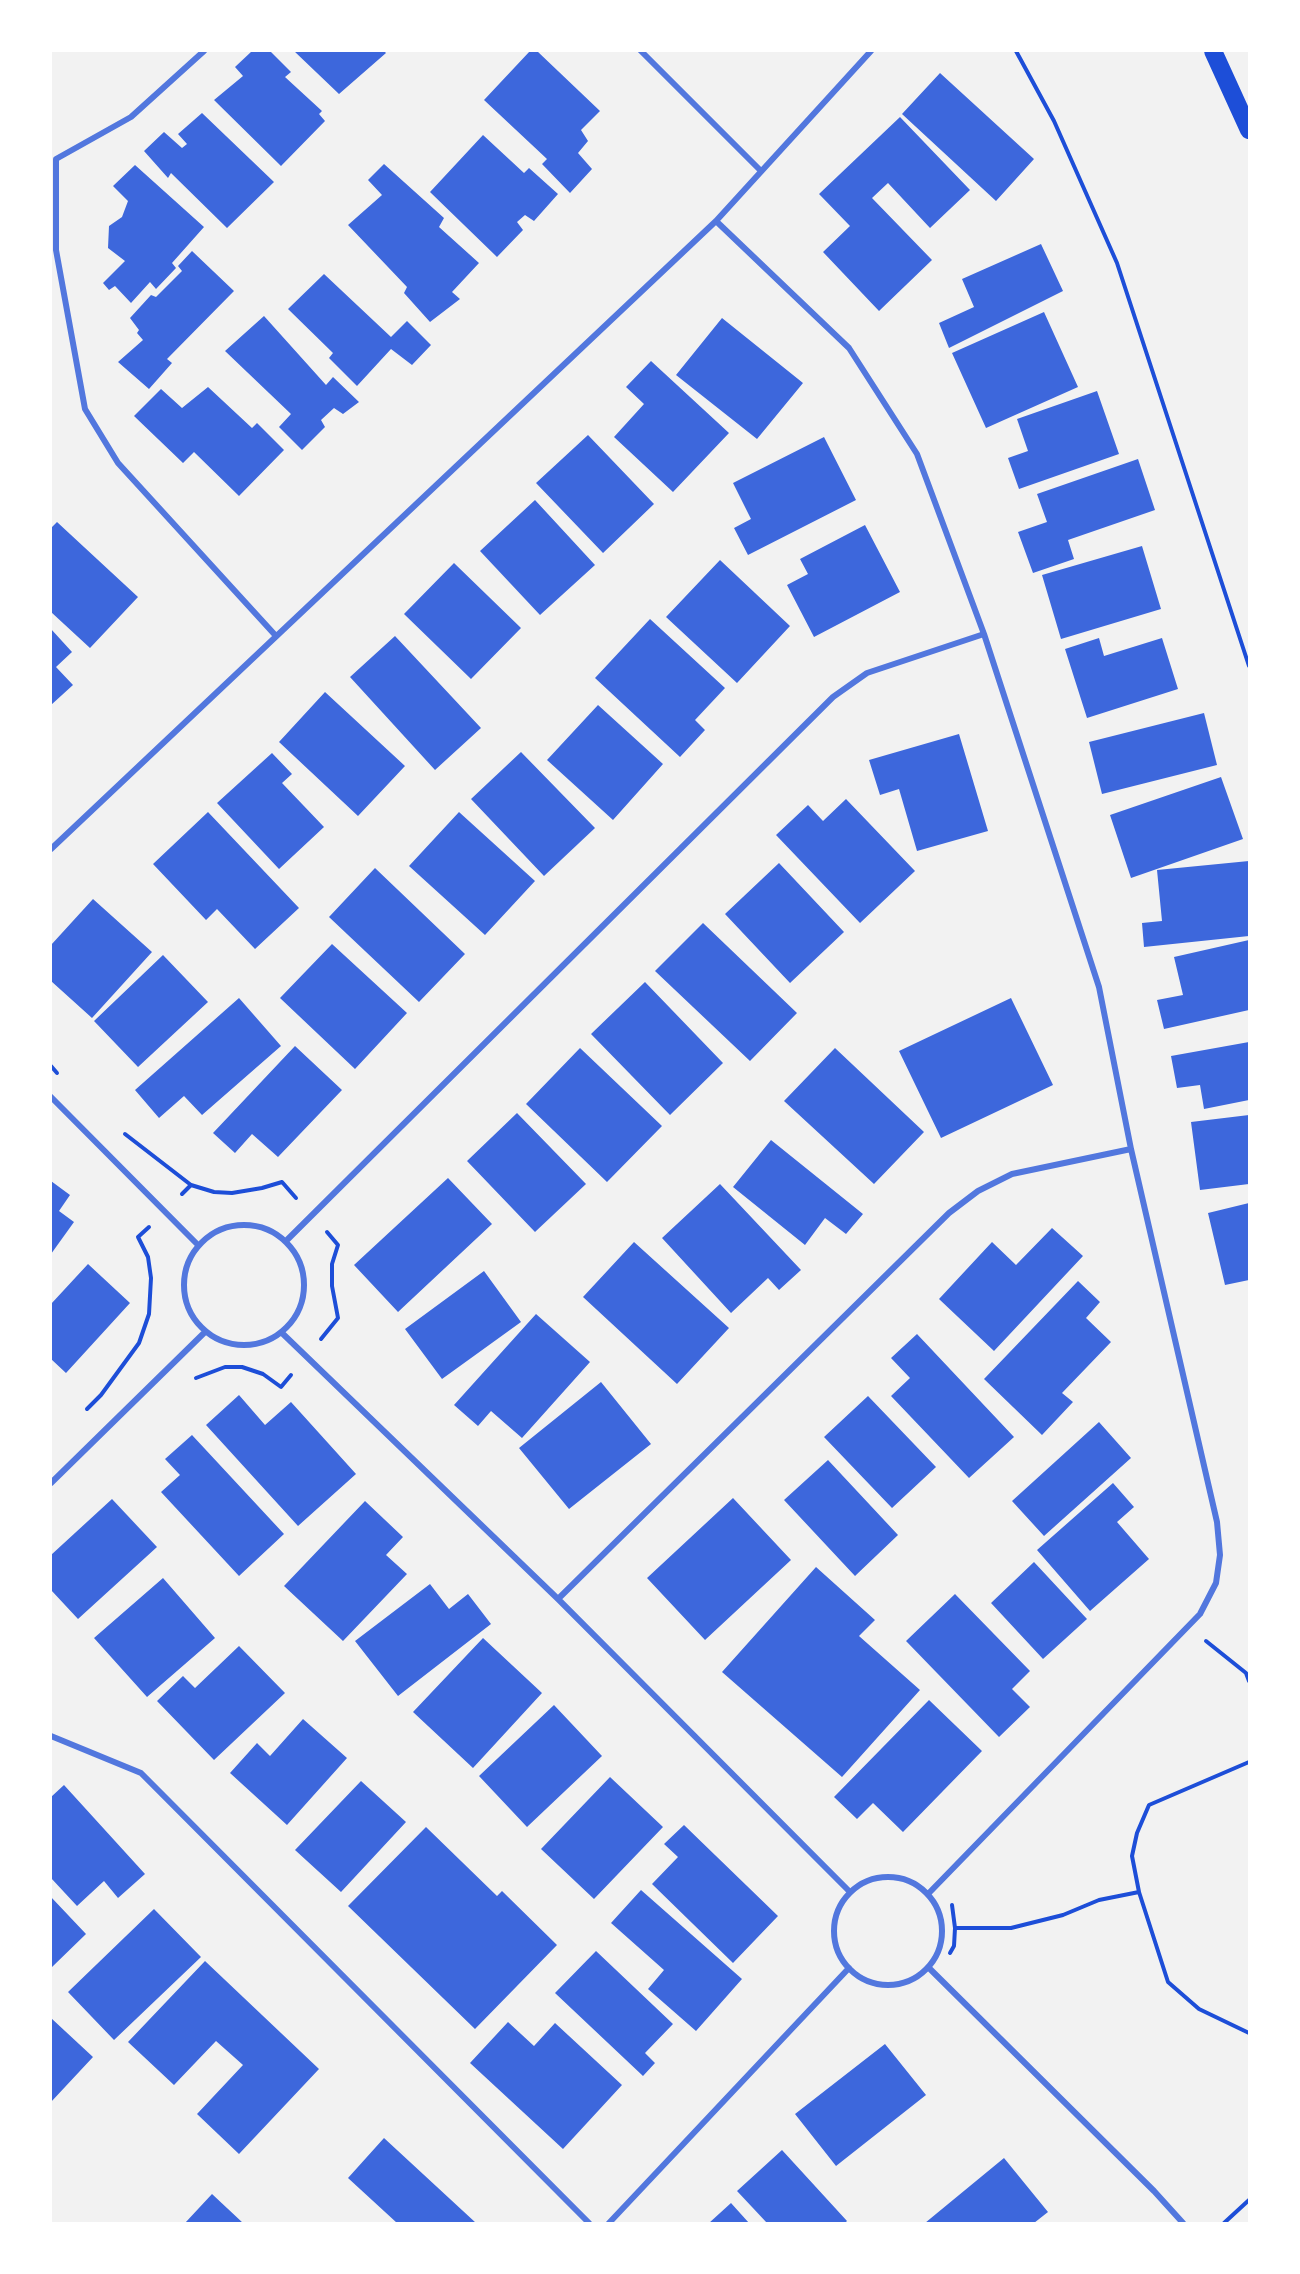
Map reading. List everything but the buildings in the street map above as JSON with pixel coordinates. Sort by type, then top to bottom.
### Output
[{"type":"highway","points":[[1213,51],[1249,130]]},
{"type":"street","points":[[204,51],[131,117],[56,159],[56,250],[85,409],[118,463],[276,636]]},
{"type":"street","points":[[641,51],[761,171]]},
{"type":"street","points":[[51,849],[716,221],[871,51]]},
{"type":"street","points":[[716,221],[849,348],[917,454],[984,634],[1099,987],[1131,1149],[1217,1522],[1220,1555],[1216,1583],[1200,1614],[928,1894]]},
{"type":"street","points":[[286,1241],[833,697],[867,673],[984,634]]},
{"type":"street","points":[[51,1097],[198,1245]]},
{"type":"street","points":[[558,1599],[956,1207],[978,1191],[1012,1174],[1131,1149]]},
{"type":"street","points":[[255,1225],[286,1241],[304,1275],[299,1312],[282,1333],[252,1346],[227,1343],[205,1332],[186,1305],[184,1272],[198,1245],[225,1227],[255,1225]]},
{"type":"street","points":[[51,1483],[205,1332]]},
{"type":"street","points":[[282,1333],[558,1599],[850,1892]]},
{"type":"street","points":[[51,1736],[141,1773],[589,2223]]},
{"type":"street","points":[[887,1877],[907,1880],[928,1894],[938,1909],[943,1928],[940,1948],[928,1967],[913,1979],[894,1984],[876,1983],[849,1968],[840,1956],[834,1937],[836,1917],[850,1892],[867,1881],[887,1877]]},
{"type":"street","points":[[928,1967],[1154,2191],[1183,2223]]},
{"type":"street","points":[[609,2223],[849,1968]]},
{"type":"path","points":[[1016,51],[1054,121],[1117,264],[1249,666]]},
{"type":"path","points":[[85,1412],[101,1395],[139,1343],[149,1314],[151,1278],[148,1257],[138,1236],[191,1185],[214,1192],[232,1192],[262,1188],[282,1182],[338,1245],[332,1264],[332,1286],[338,1318],[281,1387],[263,1374],[242,1367],[225,1367],[194,1380]]},
{"type":"path","points":[[1200,1637],[1246,1673],[1249,1681]]},
{"type":"path","points":[[1249,1762],[1149,1805],[1137,1833],[1132,1856],[1139,1892],[1168,1982],[1199,2009],[1249,2033]]},
{"type":"path","points":[[955,1928],[1011,1928],[1063,1915],[1100,1900],[1139,1892]]},
{"type":"path","points":[[949,1955],[954,1946],[955,1928],[951,1895]]},
{"type":"path","points":[[1224,2223],[1249,2200]]}]
